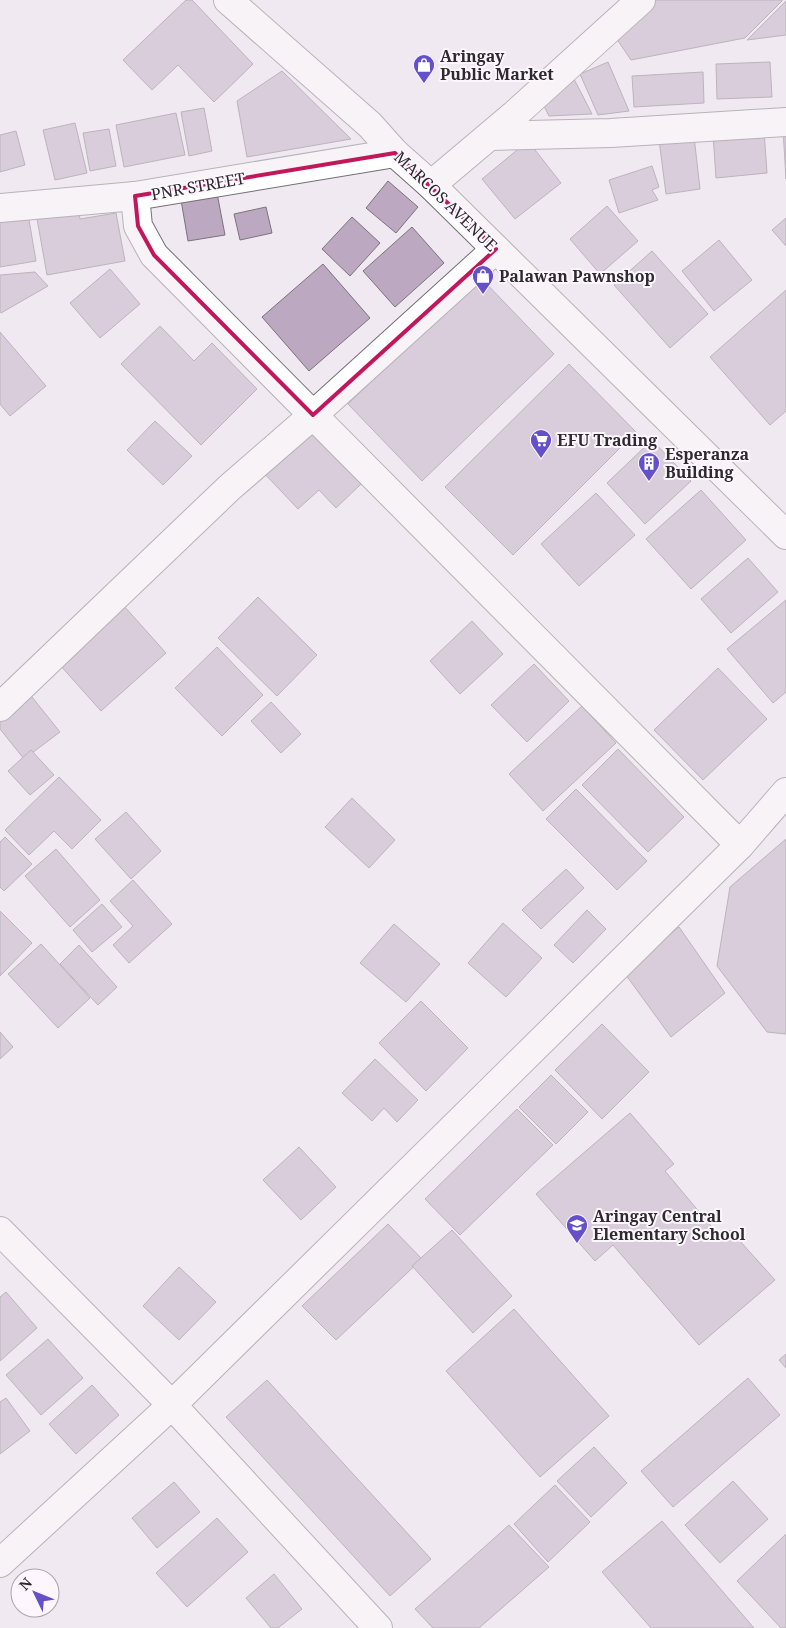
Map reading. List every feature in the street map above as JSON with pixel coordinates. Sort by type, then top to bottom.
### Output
[{"type":"street","name":"MARCOS AVENUE","points":[[228,0],[370,125],[395,152],[431,185],[786,534]]},
{"type":"street","points":[[431,185],[490,136],[641,0]]},
{"type":"street","points":[[490,136],[612,133],[786,122]]},
{"type":"street","name":"PNR STREET","points":[[0,208],[135,196],[395,152]]},
{"type":"street","points":[[135,196],[138,226],[154,255],[740,845]]},
{"type":"street","points":[[0,707],[229,488],[313,415],[496,249]]},
{"type":"street","points":[[0,1563],[172,1405],[740,845],[786,792]]},
{"type":"street","points":[[0,1231],[172,1405],[378,1628]]},
{"type":"highlighted area","points":[[395,153],[496,249],[313,415],[154,255],[138,226],[135,196]]},
{"type":"building","points":[[186,0],[192,0],[253,64],[214,102],[178,65],[152,90],[123,60]]},
{"type":"building","points":[[653,0],[782,1],[745,38],[631,60],[614,35]]},
{"type":"building","points":[[786,1],[786,35],[747,40]]},
{"type":"building","points":[[608,62],[629,111],[598,115],[580,74]]},
{"type":"building","points":[[770,62],[772,97],[717,99],[716,64]]},
{"type":"building","points":[[282,71],[351,139],[247,157],[237,101]]},
{"type":"building","points":[[703,72],[704,103],[634,107],[632,76]]},
{"type":"building","points":[[574,79],[592,114],[549,116],[540,98]]},
{"type":"building","points":[[204,108],[212,151],[189,156],[181,112]]},
{"type":"building","points":[[176,113],[185,155],[124,167],[116,125]]},
{"type":"building","points":[[75,123],[87,173],[55,180],[43,130]]},
{"type":"building","points":[[109,129],[116,166],[90,171],[83,133]]},
{"type":"building","points":[[783,129],[786,129],[786,179]]},
{"type":"building","points":[[764,130],[767,173],[716,178],[713,134]]},
{"type":"building","points":[[16,131],[25,165],[0,172],[0,135]]},
{"type":"building","points":[[694,136],[700,189],[666,194],[659,140]]},
{"type":"building","points":[[528,141],[561,183],[515,219],[482,179]]},
{"type":"building","points":[[652,166],[659,187],[652,190],[658,200],[619,213],[609,180]]},
{"type":"building","points":[[388,181],[418,207],[396,233],[366,208]]},
{"type":"building","points":[[217,193],[225,235],[188,241],[181,200]]},
{"type":"building","points":[[78,206],[80,219],[116,213],[125,261],[47,275],[36,213]]},
{"type":"building","points":[[607,206],[638,241],[600,274],[570,239]]},
{"type":"building","points":[[266,207],[272,233],[240,240],[234,214]]},
{"type":"building","points":[[27,208],[36,261],[0,267],[0,213]]},
{"type":"building","points":[[352,217],[380,243],[350,276],[322,249]]},
{"type":"building","points":[[786,218],[786,246],[772,230]]},
{"type":"building","points":[[412,227],[444,263],[395,307],[363,271]]},
{"type":"building","points":[[719,240],[752,280],[714,311],[682,271]]},
{"type":"building","points":[[652,251],[708,314],[670,348],[614,285]]},
{"type":"building","points":[[323,264],[370,318],[309,371],[262,317]]},
{"type":"building","points":[[110,269],[140,304],[100,338],[70,303]]},
{"type":"building","points":[[35,272],[48,286],[1,313],[0,275]]},
{"type":"building","points":[[480,277],[554,354],[422,481],[348,404]]},
{"type":"building","points":[[786,290],[786,411],[770,425],[710,357]]},
{"type":"building","points":[[160,326],[194,361],[212,343],[257,389],[201,445],[121,364]]},
{"type":"building","points":[[0,332],[46,386],[10,416],[0,404]]},
{"type":"building","name":"EFU Trading","points":[[569,364],[636,432],[513,555],[445,487]]},
{"type":"building","points":[[155,421],[192,456],[163,485],[127,450]]},
{"type":"building","points":[[307,428],[361,484],[336,508],[319,490],[298,509],[262,471]]},
{"type":"building","name":"Esperanza Building","points":[[652,440],[691,481],[645,524],[607,483]]},
{"type":"building","points":[[701,490],[746,540],[691,589],[646,539]]},
{"type":"building","points":[[596,493],[635,535],[579,586],[541,544]]},
{"type":"building","points":[[748,558],[778,592],[731,633],[701,599]]},
{"type":"building","points":[[258,597],[317,655],[277,696],[218,638]]},
{"type":"building","points":[[786,600],[786,692],[773,703],[727,649]]},
{"type":"building","points":[[124,606],[166,653],[101,711],[59,664]]},
{"type":"building","points":[[472,621],[503,654],[460,694],[430,661]]},
{"type":"building","points":[[217,647],[263,695],[222,736],[175,688]]},
{"type":"building","points":[[534,664],[569,701],[527,742],[491,705]]},
{"type":"building","points":[[718,668],[767,719],[703,780],[654,730]]},
{"type":"building","points":[[28,692],[60,732],[24,759],[0,729],[0,714]]},
{"type":"building","points":[[271,702],[301,734],[281,753],[251,721]]},
{"type":"building","points":[[582,706],[616,743],[543,811],[509,774]]},
{"type":"building","points":[[618,749],[684,817],[648,852],[582,785]]},
{"type":"building","points":[[31,750],[54,775],[30,795],[8,771]]},
{"type":"building","points":[[59,777],[101,820],[72,849],[54,831],[29,855],[5,830]]},
{"type":"building","points":[[576,789],[647,861],[617,890],[546,819]]},
{"type":"building","points":[[352,798],[395,840],[369,868],[325,827]]},
{"type":"building","points":[[126,812],[161,851],[131,879],[95,839]]},
{"type":"building","points":[[5,837],[32,864],[4,891],[0,887],[0,842]]},
{"type":"building","points":[[786,839],[786,1034],[767,1032],[717,966],[730,887]]},
{"type":"building","points":[[56,849],[100,900],[70,927],[25,876]]},
{"type":"building","points":[[566,869],[584,888],[541,929],[522,910]]},
{"type":"building","points":[[133,880],[172,924],[129,963],[113,945],[133,926],[110,901]]},
{"type":"building","points":[[102,904],[122,927],[92,952],[73,930]]},
{"type":"building","points":[[587,910],[606,929],[573,963],[554,945]]},
{"type":"building","points":[[0,911],[32,943],[0,976]]},
{"type":"building","points":[[503,923],[542,958],[506,997],[468,963]]},
{"type":"building","points":[[394,924],[440,964],[406,1002],[360,963]]},
{"type":"building","points":[[679,927],[725,993],[671,1037],[623,971]]},
{"type":"building","points":[[41,944],[90,998],[58,1028],[8,974]]},
{"type":"building","points":[[79,945],[117,987],[98,1005],[60,964]]},
{"type":"building","points":[[421,1001],[468,1048],[426,1091],[379,1043]]},
{"type":"building","points":[[602,1024],[649,1072],[602,1119],[555,1070]]},
{"type":"building","points":[[0,1032],[13,1047],[0,1059]]},
{"type":"building","points":[[375,1059],[418,1100],[397,1122],[384,1108],[372,1121],[342,1093]]},
{"type":"building","points":[[551,1075],[588,1112],[556,1144],[519,1107]]},
{"type":"building","points":[[517,1109],[553,1145],[460,1235],[425,1199]]},
{"type":"building","points":[[630,1113],[674,1164],[665,1171],[721,1238],[730,1230],[775,1280],[699,1345],[613,1245],[595,1261],[536,1194]]},
{"type":"building","points":[[299,1147],[336,1187],[301,1220],[263,1180]]},
{"type":"building","points":[[388,1224],[422,1259],[336,1340],[302,1306]]},
{"type":"building","points":[[452,1230],[512,1296],[473,1333],[412,1266]]},
{"type":"building","points":[[179,1267],[216,1302],[179,1340],[143,1306]]},
{"type":"building","points":[[6,1292],[37,1328],[0,1361],[0,1297]]},
{"type":"building","points":[[514,1309],[609,1416],[540,1477],[446,1371]]},
{"type":"building","points":[[48,1339],[83,1378],[41,1415],[6,1375]]},
{"type":"building","points":[[786,1354],[786,1368],[779,1360]]},
{"type":"building","points":[[748,1378],[780,1415],[673,1507],[641,1471]]},
{"type":"building","points":[[267,1380],[431,1559],[390,1596],[226,1417]]},
{"type":"building","points":[[92,1385],[119,1415],[76,1454],[49,1424]]},
{"type":"building","points":[[6,1398],[30,1431],[0,1454],[0,1402]]},
{"type":"building","points":[[594,1447],[627,1483],[591,1517],[557,1481]]},
{"type":"building","points":[[733,1481],[768,1519],[720,1563],[685,1525]]},
{"type":"building","points":[[174,1482],[200,1512],[157,1548],[132,1518]]},
{"type":"building","points":[[555,1485],[590,1522],[548,1562],[514,1524]]},
{"type":"building","points":[[217,1518],[248,1552],[187,1607],[156,1573]]},
{"type":"building","points":[[662,1521],[754,1628],[651,1628],[602,1572]]},
{"type":"building","points":[[509,1525],[549,1567],[479,1628],[433,1628],[415,1609]]},
{"type":"building","points":[[786,1534],[786,1628],[781,1628],[737,1581]]},
{"type":"building","points":[[274,1574],[302,1609],[278,1628],[271,1628],[246,1598]]},
{"type":"place","name":"Aringay Public Market","points":[[424,84]]},
{"type":"place","name":"Palawan Pawnshop","points":[[483,295]]},
{"type":"place","name":"EFU Trading","points":[[541,459]]},
{"type":"place","name":"Esperanza Building","points":[[649,482]]},
{"type":"place","name":"Aringay Central Elementary School","points":[[577,1244]]}]
